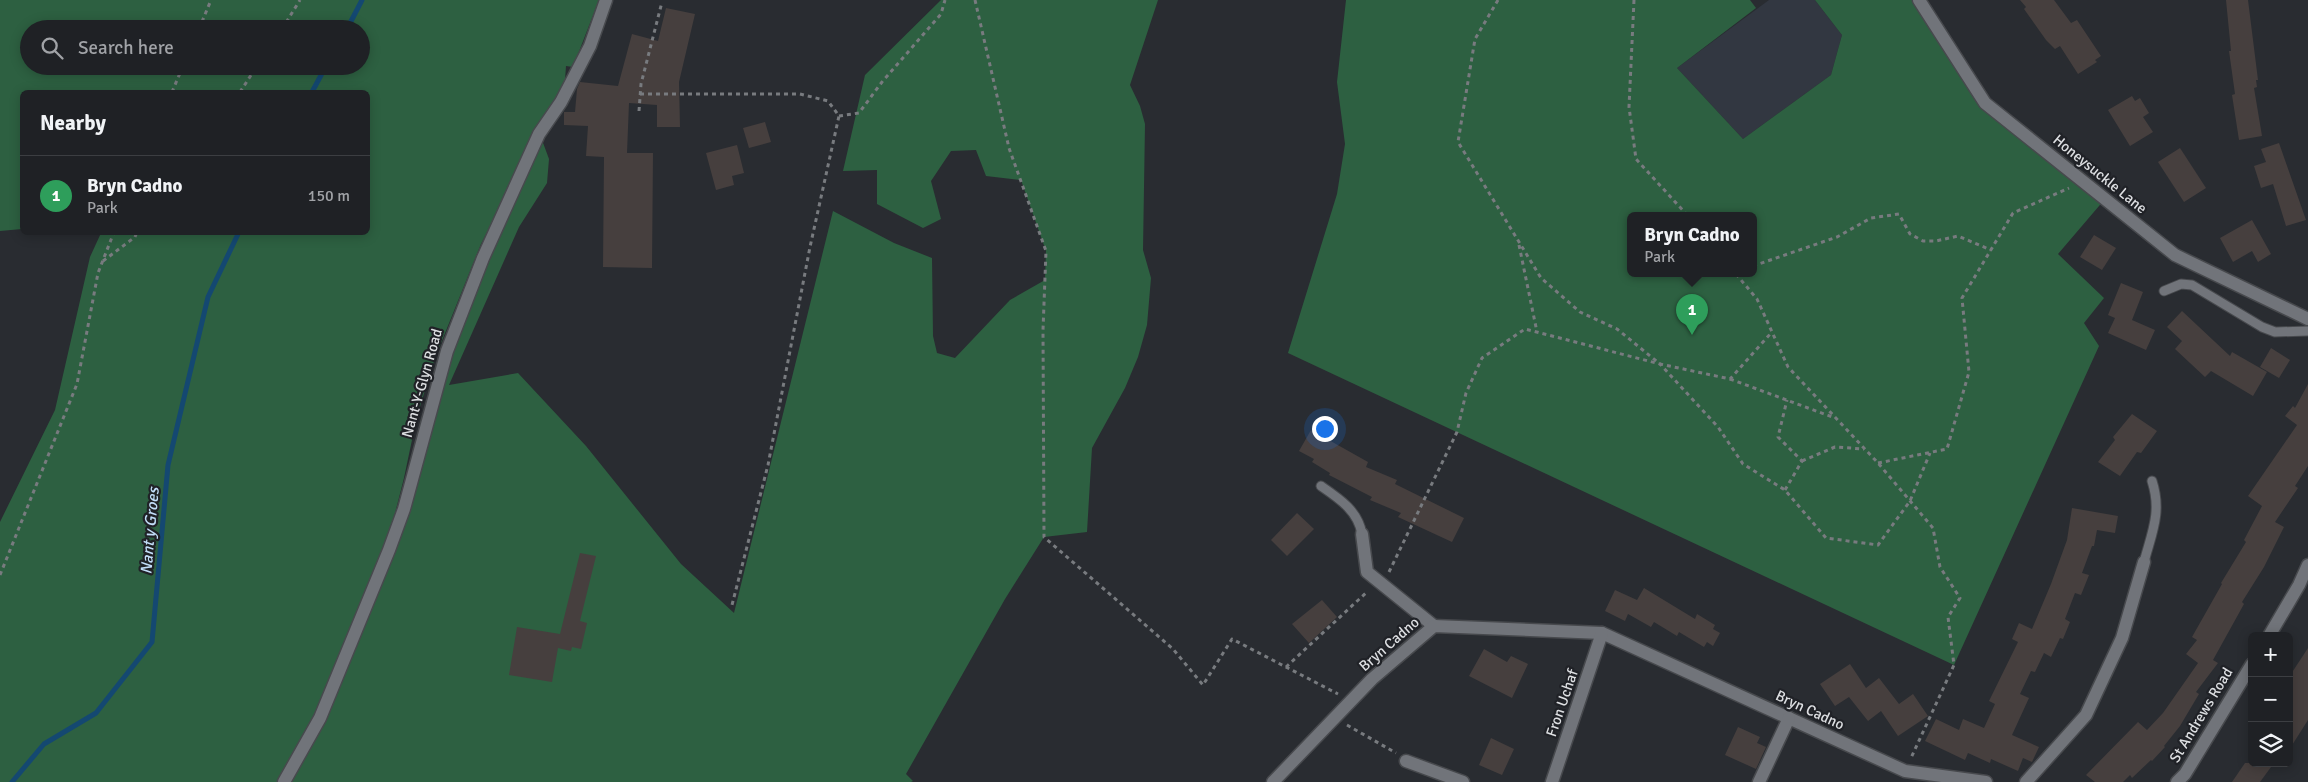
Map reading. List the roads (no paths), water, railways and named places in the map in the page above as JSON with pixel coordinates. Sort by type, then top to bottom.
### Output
[{"type":"street","name":"Nant-Y-Glyn Road","points":[[284,782],[320,718],[389,550],[404,509],[448,351],[479,267],[539,134],[561,102],[590,46],[606,0]]},
{"type":"street","name":"Honeysuckle Lane","points":[[1919,0],[1985,103],[2174,254],[2308,319]]},
{"type":"street","points":[[1362,534],[1367,572],[1434,626]]},
{"type":"street","points":[[2026,782],[2086,715],[2122,638],[2144,562]]},
{"type":"street","points":[[2270,632],[2299,585],[2308,565]]},
{"type":"street","name":"Bryn Cadno","points":[[1273,782],[1372,679],[1434,626],[1602,633],[1789,718],[1905,776],[1986,782]]},
{"type":"street","name":"Fron Uchaf","points":[[1552,782],[1602,633]]},
{"type":"street","name":"St Andrews Road","points":[[2181,778],[2248,670]]},
{"type":"street","points":[[1759,782],[1789,718]]},
{"type":"street","points":[[1406,762],[1463,782]]},
{"type":"street","points":[[2181,778],[2195,782]]},
{"type":"lane","points":[[2164,291],[2181,284],[2192,285],[2262,327],[2275,332],[2308,331]]},
{"type":"lane","points":[[2144,562],[2156,522],[2157,496],[2152,481]]},
{"type":"lane","points":[[1321,486],[1354,512],[1360,523],[1362,534]]},
{"type":"waterway","name":"Nant y Groes","points":[[352,20],[362,0]]},
{"type":"waterway","name":"Nant y Groes","points":[[313,90],[321,75]]},
{"type":"waterway","name":"Nant y Groes","points":[[12,782],[44,744],[96,713],[152,642],[168,465],[208,297],[238,235]]},
{"type":"place","name":"Bryn Cadno","points":[[1692,335]]}]
